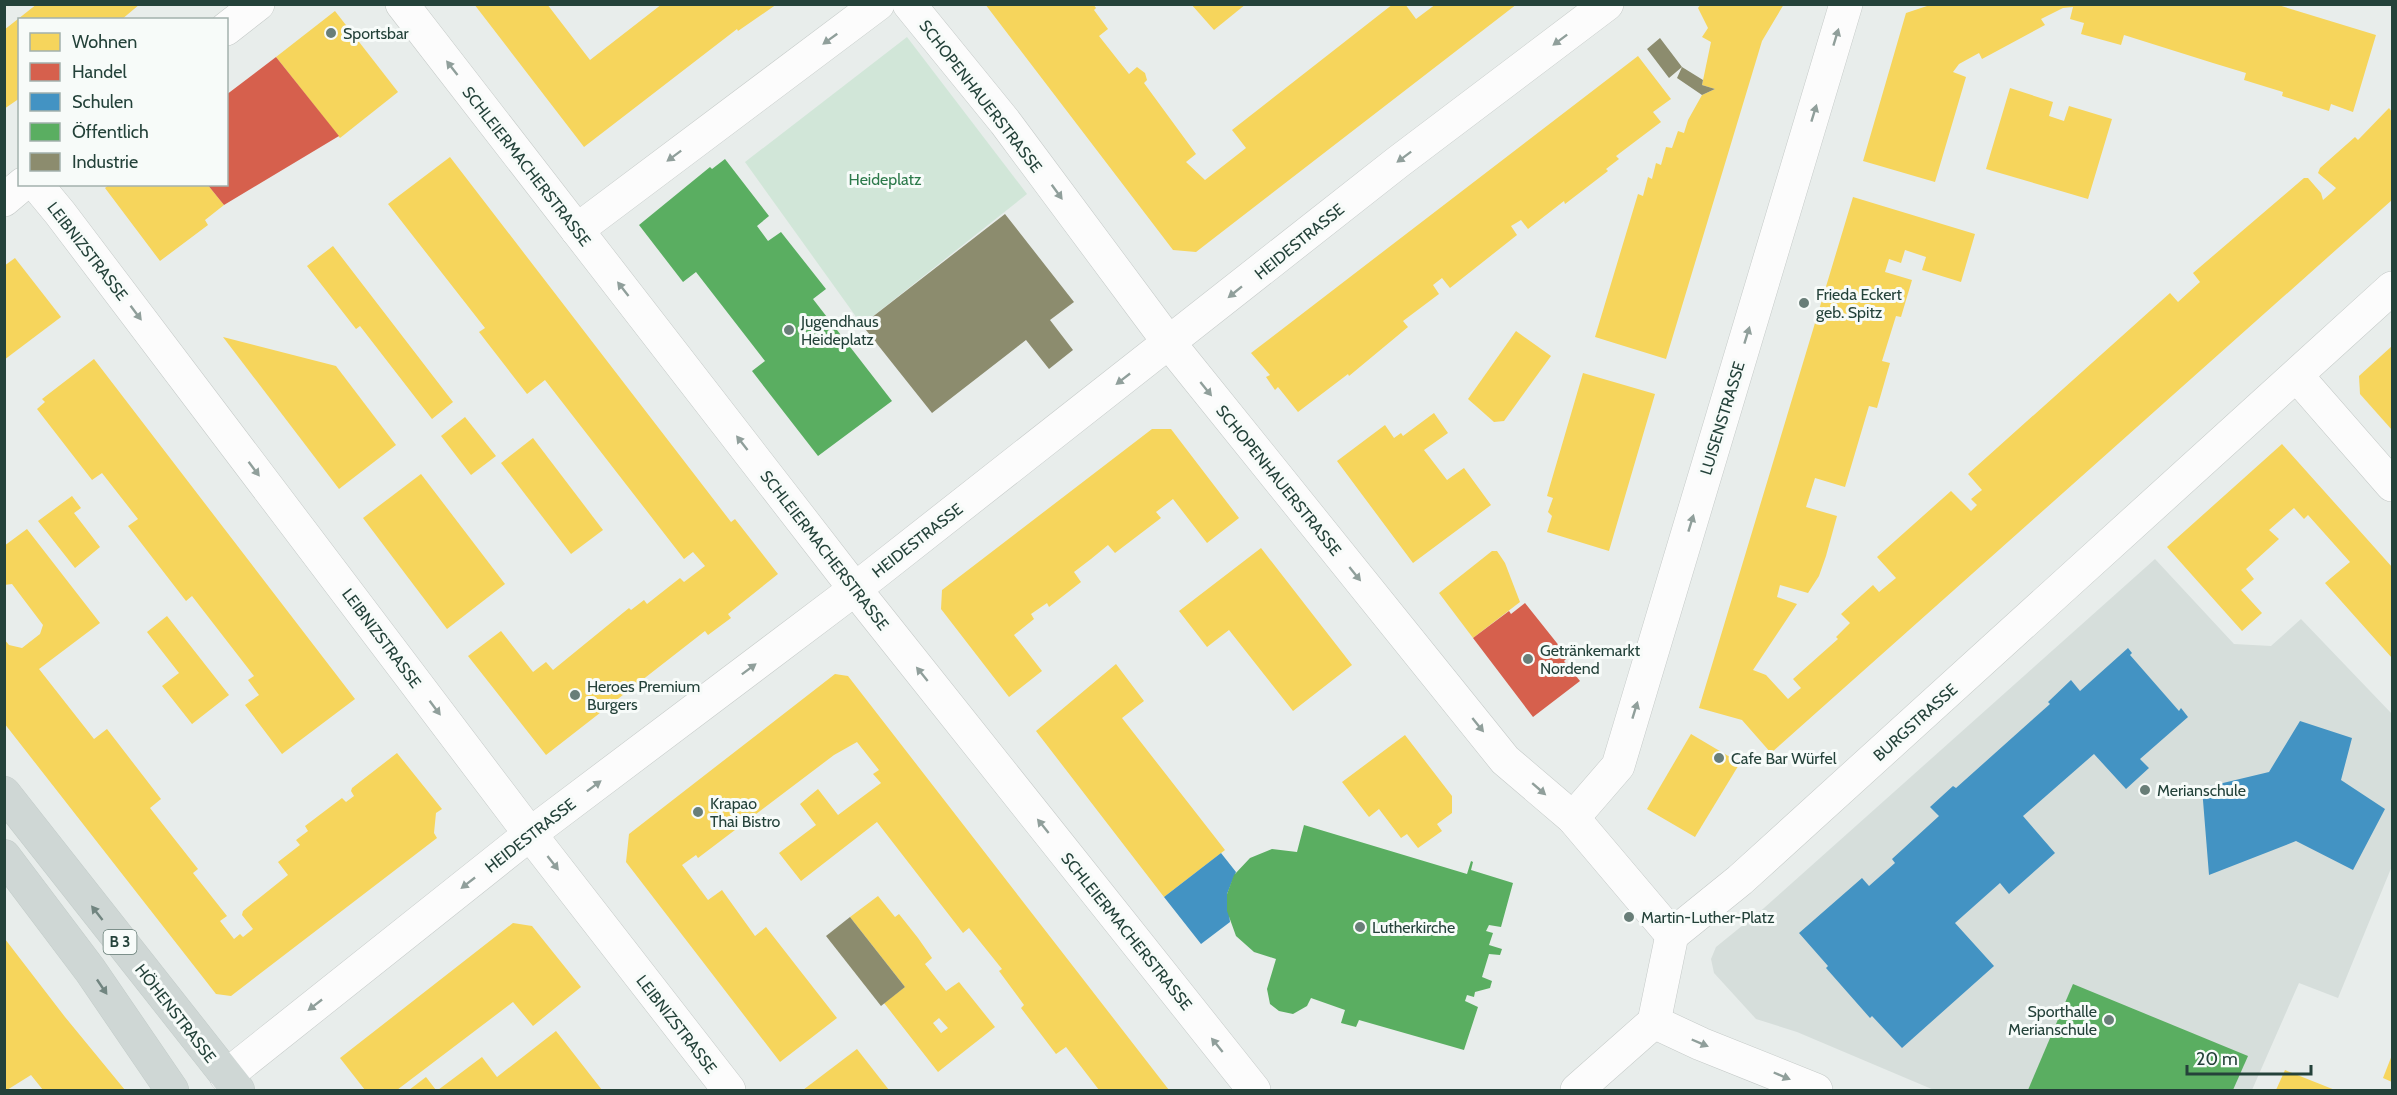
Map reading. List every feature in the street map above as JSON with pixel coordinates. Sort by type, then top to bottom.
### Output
[{"type":"main road","name":"HÖHENSTRASSE","points":[[4,793],[232,1083]]},
{"type":"main road","name":"B 3","points":[[4,856],[90,970],[172,1090]]},
{"type":"street","points":[[228,27],[258,4]]},
{"type":"street","name":"SCHLEIERMACHERSTRASSE","points":[[402,4],[855,589],[1254,1090]]},
{"type":"street","points":[[577,230],[878,4]]},
{"type":"street","name":"SCHOPENHAUERSTRASSE","points":[[909,4],[1005,122],[1170,344],[1505,760],[1573,818],[1672,935]]},
{"type":"street","name":"HEIDESTRASSE","points":[[232,1083],[530,834],[855,589],[1170,344],[1398,162],[1607,4]]},
{"type":"street","name":"LUISENSTRASSE","points":[[1573,818],[1618,766],[1846,4]]},
{"type":"street","points":[[4,200],[21,186]]},
{"type":"street","name":"LEIBNIZSTRASSE","points":[[38,186],[68,222],[530,834],[729,1090]]},
{"type":"street","name":"BURGSTRASSE","points":[[1672,935],[1740,880],[2392,288]]},
{"type":"street","points":[[2297,376],[2392,485]]},
{"type":"street","points":[[1577,1090],[1654,1022],[1672,935]]},
{"type":"street","points":[[1654,1022],[1701,1044],[1816,1090]]},
{"type":"shaded area","name":"Merianschule","points":[[2155,559],[2234,644],[2271,646],[2301,619],[2392,714],[2392,866],[2338,998],[2299,983],[2252,1090],[1934,1090],[1797,1032],[1756,1019],[1714,973],[1711,959],[1716,947],[1764,908]]},
{"type":"green space","name":"Heideplatz","points":[[907,37],[1027,194],[862,325],[745,162]]},
{"type":"building: Wohnen","points":[[37,4],[140,4],[123,18],[19,18]]},
{"type":"building: Wohnen","points":[[474,4],[547,4],[590,60],[662,4],[777,4],[738,31],[737,29],[584,147]]},
{"type":"building: Wohnen","points":[[985,4],[1093,4],[1096,8],[1094,10],[1108,29],[1099,36],[1129,74],[1137,67],[1145,73],[1147,80],[1144,83],[1196,154],[1186,162],[1205,180],[1246,148],[1232,130],[1393,4],[1405,4],[1416,19],[1436,4],[1517,4],[1196,252],[1173,250]]},
{"type":"building: Wohnen","points":[[1191,4],[1246,4],[1214,30]]},
{"type":"building: Wohnen","points":[[1701,4],[1784,4],[1762,41],[1666,359],[1595,337],[1638,194],[1643,196],[1648,177],[1652,179],[1656,163],[1661,165],[1666,147],[1672,148],[1678,131],[1684,133],[1688,120],[1702,95],[1715,89],[1702,85],[1711,42],[1702,37],[1708,28],[1698,8]]},
{"type":"building: Wohnen","points":[[1933,4],[2275,4],[2376,35],[2353,112],[2331,104],[2329,111],[2282,96],[2283,92],[2244,80],[2246,73],[2124,35],[2121,45],[2081,34],[2084,23],[2070,19],[2073,7],[2063,8],[2041,19],[2045,25],[1982,59],[1979,53],[1959,64],[1953,72],[1966,77],[1935,182],[1863,161],[1906,13]]},
{"type":"building: Wohnen","points":[[335,11],[398,92],[340,138],[276,57]]},
{"type":"building: Wohnen","points":[[18,19],[18,99],[4,109],[4,30]]},
{"type":"building: Wohnen","points":[[1638,56],[1671,99],[1653,112],[1661,122],[1616,156],[1619,159],[1606,169],[1608,171],[1528,229],[1521,220],[1511,226],[1517,235],[1450,288],[1442,278],[1433,285],[1439,294],[1403,321],[1408,327],[1349,376],[1348,374],[1298,412],[1278,387],[1275,390],[1266,377],[1270,375],[1251,353]]},
{"type":"building: Wohnen","points":[[2010,88],[2053,102],[2049,116],[2064,121],[2069,106],[2112,119],[2088,199],[1986,169]]},
{"type":"building: Wohnen","points":[[2389,108],[2392,112],[2392,200],[1771,753],[1742,720],[1699,708],[1853,197],[1975,234],[1961,282],[1922,270],[1926,257],[1905,250],[1901,263],[1889,259],[1885,272],[1912,280],[1901,317],[1896,316],[1882,361],[1890,363],[1877,408],[1869,406],[1845,487],[1815,478],[1806,507],[1837,516],[1826,556],[1819,576],[1808,593],[1780,585],[1777,597],[1797,604],[1753,670],[1766,675],[1788,699],[1801,688],[1793,679],[1838,639],[1836,637],[1850,623],[1841,614],[1873,585],[1879,592],[1896,578],[1877,557],[1951,491],[1971,511],[1977,505],[1971,499],[1982,490],[1968,474],[2170,293],[2178,302],[2200,282],[2193,273],[2304,178],[2308,178],[2321,193],[2323,200],[2336,188],[2318,173],[2320,168],[2355,137],[2358,140]]},
{"type":"building: Wohnen","points":[[450,157],[731,522],[735,519],[778,574],[728,614],[731,618],[708,635],[705,631],[546,755],[468,656],[501,631],[533,672],[546,662],[553,670],[629,608],[631,610],[644,600],[647,604],[680,578],[684,582],[705,566],[693,552],[684,559],[545,380],[527,394],[479,332],[485,328],[388,204]]},
{"type":"building: Wohnen","points":[[108,186],[209,186],[224,205],[205,220],[208,225],[160,261],[105,188]]},
{"type":"building: Wohnen","points":[[333,246],[453,402],[432,419],[360,326],[356,329],[307,266]]},
{"type":"building: Wohnen","points":[[15,258],[61,317],[4,360],[4,266]]},
{"type":"building: Wohnen","points":[[1516,331],[1551,356],[1504,421],[1494,422],[1468,399]]},
{"type":"building: Wohnen","points":[[223,337],[336,366],[396,445],[339,489]]},
{"type":"building: Wohnen","points":[[2392,346],[2392,430],[2360,394],[2359,376]]},
{"type":"building: Wohnen","points":[[94,359],[355,699],[282,754],[245,705],[259,695],[248,680],[254,676],[192,596],[186,601],[128,526],[138,519],[102,473],[92,480],[37,409],[45,402],[42,399]]},
{"type":"building: Wohnen","points":[[1583,373],[1655,394],[1609,551],[1547,532],[1552,516],[1548,512],[1553,498],[1547,496]]},
{"type":"building: Wohnen","points":[[1434,413],[1448,433],[1424,450],[1447,480],[1464,468],[1491,505],[1413,563],[1337,461],[1385,425],[1394,438],[1401,433],[1403,436]]},
{"type":"building: Wohnen","points":[[465,417],[496,456],[471,475],[441,436]]},
{"type":"building: Wohnen","points":[[1152,429],[1171,429],[1239,518],[1207,543],[1173,499],[1156,512],[1161,518],[1115,553],[1108,545],[1074,572],[1081,582],[1049,607],[1047,603],[1031,614],[1034,619],[1014,635],[1042,671],[1009,697],[941,609],[942,590]]},
{"type":"building: Wohnen","points":[[533,438],[603,530],[571,554],[501,463]]},
{"type":"building: Wohnen","points":[[2282,444],[2392,567],[2392,658],[2325,583],[2350,562],[2308,515],[2304,519],[2294,508],[2269,530],[2279,539],[2246,569],[2254,579],[2241,590],[2262,613],[2242,631],[2167,547]]},
{"type":"building: Wohnen","points":[[421,474],[505,584],[447,629],[363,518]]},
{"type":"building: Wohnen","points":[[72,496],[81,508],[74,513],[100,547],[75,568],[38,521]]},
{"type":"building: Wohnen","points":[[27,529],[100,623],[39,669],[94,739],[107,729],[161,799],[150,808],[198,869],[193,873],[227,916],[220,921],[234,939],[240,934],[243,937],[253,929],[242,915],[243,911],[288,875],[278,862],[300,845],[296,840],[308,831],[305,826],[342,798],[346,802],[354,796],[352,788],[397,753],[442,809],[436,813],[434,833],[437,838],[231,996],[216,994],[4,723],[4,639],[9,645],[22,648],[40,634],[43,625],[12,584],[4,585],[4,546]]},
{"type":"building: Wohnen","points":[[1261,548],[1352,665],[1293,711],[1229,630],[1207,647],[1179,611]]},
{"type":"building: Wohnen","points":[[1492,551],[1497,551],[1505,563],[1520,602],[1473,638],[1439,593]]},
{"type":"building: Wohnen","points":[[167,616],[229,695],[192,724],[162,686],[179,673],[147,632]]},
{"type":"building: Wohnen","points":[[1116,664],[1144,701],[1122,718],[1225,850],[1164,897],[1036,731]]},
{"type":"building: Wohnen","points":[[835,674],[848,676],[1169,1090],[1099,1090],[1066,1047],[1056,1054],[1021,1008],[1024,1005],[999,971],[1002,969],[969,928],[963,933],[877,822],[801,881],[779,853],[816,825],[800,804],[818,789],[838,815],[881,783],[873,774],[879,770],[857,742],[834,755],[698,858],[696,855],[682,865],[708,900],[722,890],[755,936],[766,927],[837,1018],[780,1062],[626,862],[629,834]]},
{"type":"building: Wohnen","points":[[1691,734],[1740,763],[1695,837],[1647,809]]},
{"type":"building: Wohnen","points":[[1405,735],[1452,796],[1452,813],[1437,824],[1442,831],[1418,848],[1407,834],[1401,838],[1379,809],[1369,817],[1342,782]]},
{"type":"building: Wohnen","points":[[878,896],[895,917],[899,914],[918,938],[932,958],[925,964],[946,991],[959,982],[995,1027],[938,1072],[884,1003],[905,987],[850,917]],"holes":[[[939,1018],[948,1028],[941,1033],[933,1023]]]},
{"type":"building: Wohnen","points":[[513,923],[532,926],[581,987],[533,1026],[513,1002],[397,1090],[365,1090],[340,1058]]},
{"type":"building: Wohnen","points":[[5,939],[125,1090],[43,1090],[31,1075],[7,1090],[5,1087]]},
{"type":"building: Wohnen","points":[[556,1031],[602,1090],[438,1090],[482,1057],[497,1077]]},
{"type":"building: Wohnen","points":[[857,1049],[889,1090],[803,1090]]},
{"type":"building: Wohnen","points":[[2392,1055],[2392,1082],[2383,1078]]},
{"type":"building: Wohnen","points":[[2285,1070],[2335,1090],[2276,1090]]},
{"type":"building: Wohnen","points":[[426,1077],[436,1090],[409,1090]]},
{"type":"building: Handel","points":[[276,57],[339,136],[224,205],[209,186],[228,186],[228,93]]},
{"type":"building: Handel","name":"Getränkemarkt Nordend","points":[[1525,603],[1568,657],[1564,661],[1580,681],[1533,717],[1473,638],[1509,611],[1511,614]]},
{"type":"building: Schulen","points":[[2128,648],[2132,653],[2130,655],[2179,711],[2181,708],[2188,717],[2140,759],[2149,768],[2126,789],[2094,754],[2023,816],[2055,853],[2009,894],[2000,883],[1955,923],[1994,966],[1902,1048],[1872,1016],[1870,1018],[1799,933],[1862,878],[1869,886],[1895,863],[1892,859],[1939,816],[1930,807],[1953,786],[1956,788],[2050,704],[2048,702],[2071,680],[2080,691]]},
{"type":"building: Schulen","points":[[2300,721],[2352,738],[2341,780],[2385,809],[2353,870],[2296,841],[2209,875],[2202,788],[2269,772]]},
{"type":"building: Schulen","points":[[1221,853],[1236,872],[1227,894],[1230,922],[1201,944],[1164,897]]},
{"type":"building: Öffentlich","name":"Jugendhaus Heideplatz","points":[[725,159],[769,216],[757,226],[768,241],[781,232],[826,289],[813,299],[892,401],[818,456],[752,371],[765,361],[696,272],[683,282],[639,225],[710,167],[712,169]]},
{"type":"building: Öffentlich","name":"Lutherkirche","points":[[1304,825],[1467,874],[1471,861],[1473,862],[1471,870],[1513,883],[1501,927],[1489,925],[1486,931],[1493,933],[1489,945],[1502,949],[1500,955],[1489,954],[1482,977],[1492,981],[1490,988],[1475,992],[1474,997],[1467,995],[1465,1001],[1478,1007],[1464,1050],[1359,1020],[1356,1027],[1341,1023],[1345,1010],[1311,998],[1307,1006],[1293,1014],[1279,1011],[1270,1004],[1267,989],[1276,959],[1254,952],[1236,936],[1227,911],[1227,894],[1234,875],[1250,858],[1272,849],[1297,852]]},
{"type":"building: Öffentlich","name":"Sporthalle Merianschule","points":[[2073,984],[2248,1056],[2233,1090],[2028,1090]]},
{"type":"building: Industrie","points":[[1660,38],[1682,67],[1669,78],[1647,49]]},
{"type":"building: Industrie","points":[[1682,67],[1703,80],[1702,85],[1715,89],[1702,95],[1677,78]]},
{"type":"building: Industrie","points":[[1005,214],[1074,302],[1050,320],[1073,350],[1049,369],[1026,340],[932,413],[862,325]]},
{"type":"building: Industrie","points":[[850,917],[905,987],[881,1006],[826,936]]},
{"type":"place","name":"Sportsbar","points":[[331,33]]},
{"type":"place","name":"Frieda Eckert geb. Spitz","points":[[1804,303]]},
{"type":"place","name":"Jugendhaus Heideplatz","points":[[789,330]]},
{"type":"place","name":"Getränkemarkt Nordend","points":[[1528,659]]},
{"type":"place","name":"Heroes Premium Burgers","points":[[575,695]]},
{"type":"place","name":"Cafe Bar Würfel","points":[[1719,758]]},
{"type":"place","name":"Merianschule","points":[[2145,790]]},
{"type":"place","name":"Krapao Thai Bistro","points":[[698,812]]},
{"type":"place","name":"Martin-Luther-Platz","points":[[1629,917]]},
{"type":"place","name":"Lutherkirche","points":[[1360,927]]},
{"type":"place","name":"Sporthalle Merianschule","points":[[2109,1020]]}]
